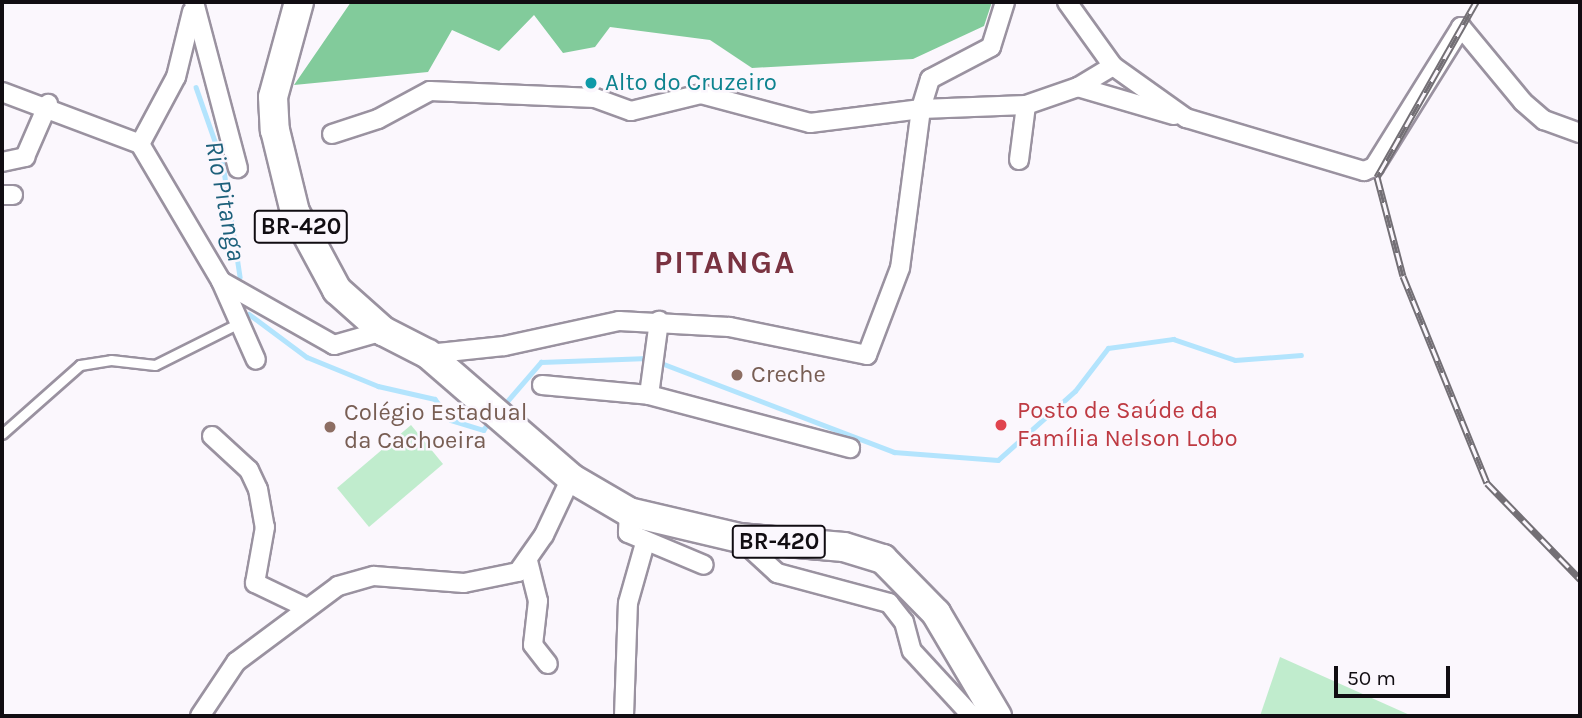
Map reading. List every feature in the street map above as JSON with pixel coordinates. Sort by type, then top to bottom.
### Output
[{"type":"main road","name":"BR-420","points":[[299,2],[273,97],[281,162],[311,252],[337,290],[383,331],[428,354],[571,478],[629,512],[739,538],[844,547],[883,559],[936,613],[998,716]]},
{"type":"street","points":[[184,2],[189,35]]},
{"type":"street","points":[[140,144],[176,77],[189,35],[194,2]]},
{"type":"street","points":[[194,2],[237,168]]},
{"type":"street","points":[[428,354],[504,346],[619,321],[659,321],[729,327],[867,355],[900,268],[921,109],[930,79],[991,47],[1005,2]]},
{"type":"street","points":[[1066,2],[1113,66],[1186,118]]},
{"type":"street","points":[[1078,87],[1368,171],[1461,27],[1498,77],[1544,120],[1580,133]]},
{"type":"street","points":[[332,134],[378,119],[430,90],[595,98],[631,111],[701,94],[810,123],[921,109],[1026,105],[1078,87],[1113,66]]},
{"type":"street","points":[[2,92],[48,104],[140,144],[221,281],[256,360]]},
{"type":"street","points":[[2,162],[25,157],[48,104]]},
{"type":"street","points":[[1019,160],[1026,105]]},
{"type":"street","points":[[221,281],[334,345],[383,331]]},
{"type":"street","points":[[649,396],[659,321]]},
{"type":"street","points":[[542,385],[649,396],[850,448]]},
{"type":"street","points":[[212,436],[249,470],[258,489],[265,527],[255,583],[303,606]]},
{"type":"street","points":[[200,716],[236,662],[303,606],[338,586],[374,576],[464,583],[500,579],[528,561],[571,478]]},
{"type":"street","points":[[629,512],[628,533],[645,543],[704,565]]},
{"type":"street","points":[[739,538],[777,573],[890,603],[917,659],[972,716]]},
{"type":"street","points":[[624,716],[628,603],[645,543]]},
{"type":"street","points":[[528,561],[538,600],[533,645],[548,664]]},
{"type":"lane","points":[[2,434],[80,365],[111,360],[155,365],[239,323]]},
{"type":"green space","points":[[351,2],[992,2],[984,26],[913,59],[752,68],[710,40],[610,27],[595,47],[563,53],[534,15],[499,51],[452,30],[428,72],[294,85]]},
{"type":"green space","points":[[411,425],[443,464],[369,527],[337,488]]},
{"type":"green space","points":[[1280,657],[1412,716],[1260,716]]},
{"type":"waterway","name":"Rio Pitanga","points":[[196,87],[223,164],[240,277]]},
{"type":"waterway","points":[[249,314],[307,357],[378,386],[435,399],[451,420],[483,430],[490,421]]},
{"type":"waterway","points":[[656,361],[894,452],[998,460],[1075,391],[1108,348],[1173,339],[1235,360],[1301,355]]},
{"type":"waterway","points":[[503,406],[541,362],[648,358]]},
{"type":"railway","points":[[1476,2],[1377,177],[1403,276],[1487,483],[1580,579]]},
{"type":"place","name":"Alto do Cruzeiro","points":[[591,83]]},
{"type":"place","name":"Creche","points":[[737,375]]},
{"type":"place","name":"Posto de Saúde da Família Nelson Lobo","points":[[1001,425]]},
{"type":"place","name":"Colégio Estadual da Cachoeira","points":[[330,427]]},
{"type":"district","name":"PITANGA","points":[[725,263]]}]
